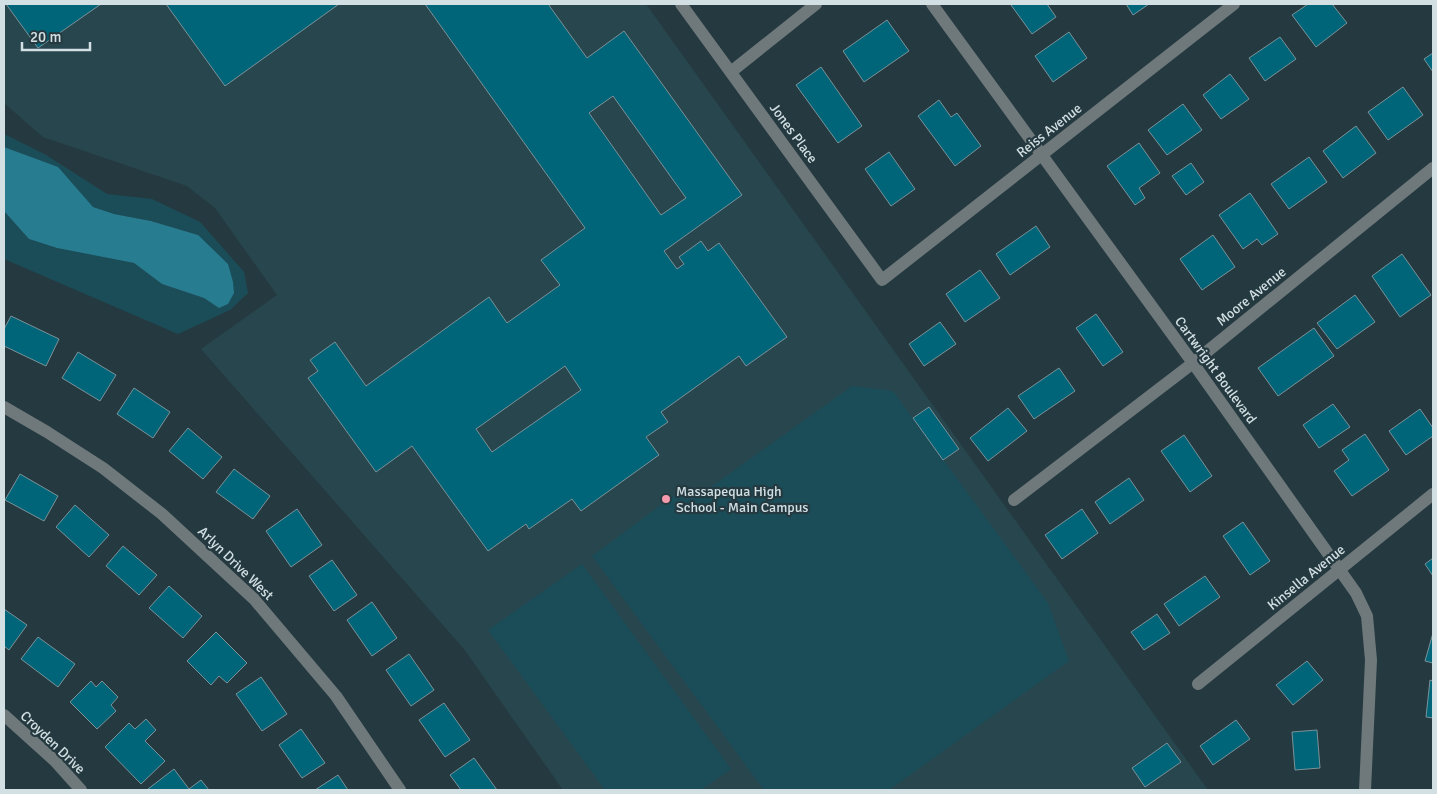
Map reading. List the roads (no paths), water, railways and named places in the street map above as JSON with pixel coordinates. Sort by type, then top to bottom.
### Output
[{"type":"street","name":"Jones Place","points":[[681,4],[732,71],[882,280]]},
{"type":"street","points":[[732,71],[816,4]]},
{"type":"street","name":"Cartwright Boulevard","points":[[932,4],[1193,363],[1356,593],[1367,616],[1371,660],[1365,790]]},
{"type":"street","name":"Reiss Avenue","points":[[882,280],[1234,4]]},
{"type":"street","name":"Moore Avenue","points":[[1014,500],[1193,363],[1433,168]]},
{"type":"street","name":"Arlyn Drive West","points":[[4,407],[47,432],[111,474],[162,514],[254,599],[336,696],[400,790]]},
{"type":"street","name":"Kinsella Avenue","points":[[1198,684],[1433,494]]},
{"type":"street","name":"Croyden Drive","points":[[4,715],[55,761],[81,790]]},
{"type":"place","name":"Massapequa High School - Main Campus","points":[[666,499]]}]
